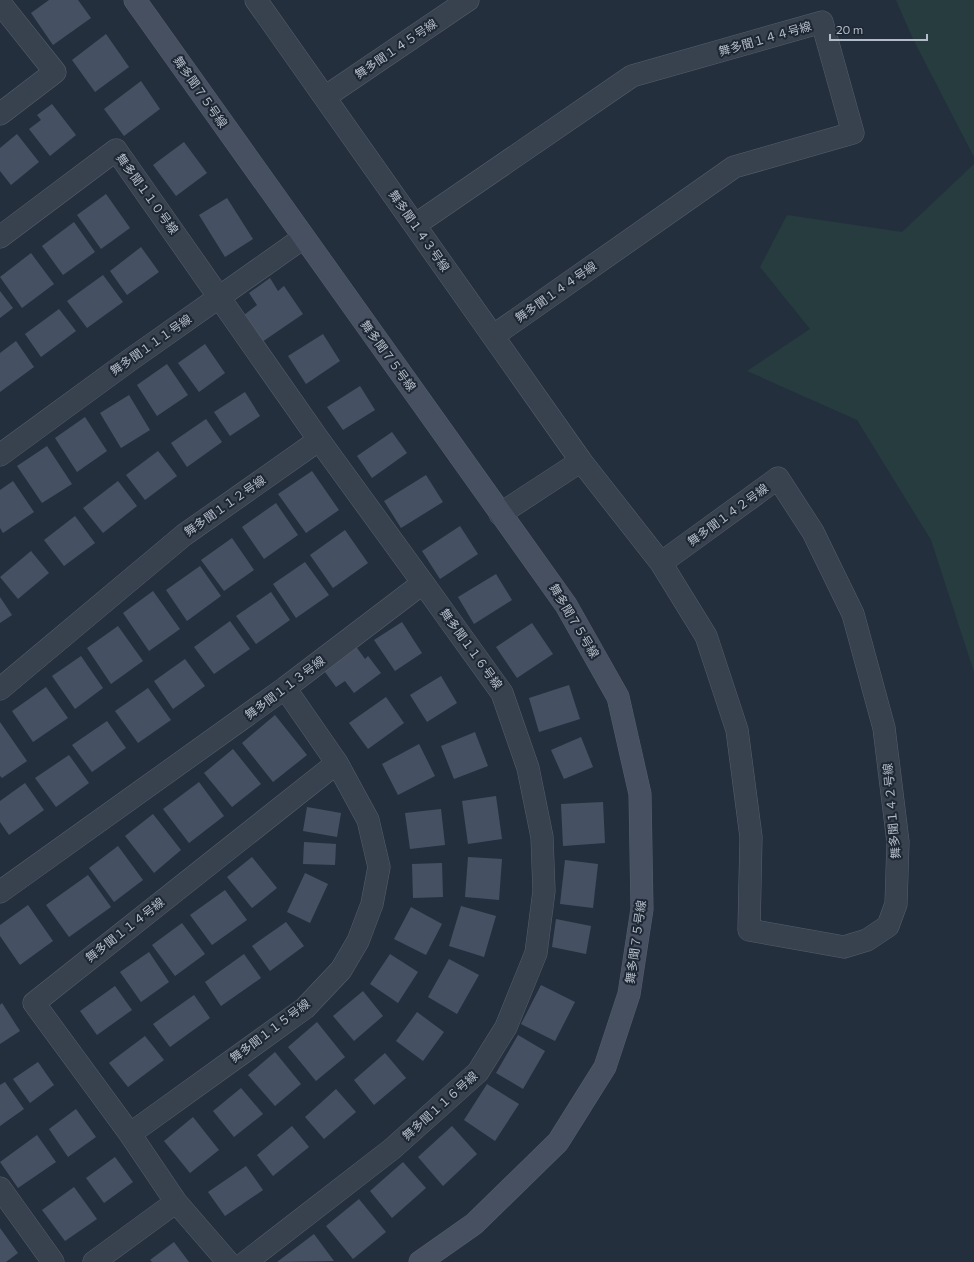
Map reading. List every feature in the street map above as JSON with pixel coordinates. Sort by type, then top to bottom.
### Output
[{"type":"street","name":"舞多聞７５号線","points":[[135,0],[303,238],[566,605],[618,697],[640,794],[642,909],[629,994],[604,1067],[558,1142],[474,1224],[420,1262]]},
{"type":"street","name":"舞多聞１４３号線","points":[[256,0],[581,461]]},
{"type":"street","name":"舞多聞１４５号線","points":[[325,97],[468,0]]},
{"type":"street","points":[[0,3],[55,72],[0,114]]},
{"type":"street","name":"舞多聞１４４号線","points":[[415,225],[632,76],[822,22],[853,133],[734,167],[493,336]]},
{"type":"street","name":"舞多聞１１０号線","points":[[0,237],[116,150],[220,296]]},
{"type":"street","name":"舞多聞１１１号線","points":[[0,455],[130,360],[303,238]]},
{"type":"street","points":[[220,296],[319,440],[423,583]]},
{"type":"street","name":"舞多聞１１２号線","points":[[0,689],[184,535],[319,440]]},
{"type":"street","points":[[500,514],[581,461]]},
{"type":"street","name":"舞多聞１４２号線","points":[[581,461],[661,563],[706,636],[737,730],[751,838],[749,930],[844,947],[867,940],[888,926],[896,904],[898,842],[884,728],[853,614],[813,532],[778,478],[661,563]]},
{"type":"street","name":"舞多聞１１３号線","points":[[0,892],[285,688],[423,583]]},
{"type":"street","name":"舞多聞１１６号線","points":[[246,1262],[392,1149],[478,1072],[506,1027],[536,953],[544,891],[542,837],[528,768],[502,693],[423,583]]},
{"type":"street","points":[[285,688],[337,763]]},
{"type":"street","name":"舞多聞１１５号線","points":[[130,1134],[304,1008],[341,970],[358,941],[372,904],[379,867],[368,820],[337,763]]},
{"type":"street","name":"舞多聞１１４号線","points":[[176,1202],[130,1134],[34,1003],[337,763]]},
{"type":"street","points":[[0,1188],[52,1262]]},
{"type":"street","points":[[94,1262],[176,1202],[228,1262]]},
{"type":"green space","points":[[896,0],[974,0],[974,157],[913,39]]},
{"type":"green space","points":[[974,164],[974,672],[931,540],[857,420],[747,371],[810,329],[760,267],[787,215],[902,232]]},
{"type":"building","points":[[49,0],[78,0],[91,18],[53,45],[31,13]]},
{"type":"building","points":[[106,34],[129,67],[95,92],[72,60]]},
{"type":"building","points":[[141,81],[160,109],[124,136],[104,109]]},
{"type":"building","points":[[52,104],[76,135],[50,156],[29,129],[41,120],[37,115]]},
{"type":"building","points":[[17,134],[39,162],[11,185],[0,171],[0,148]]},
{"type":"building","points":[[184,142],[207,173],[176,196],[153,165]]},
{"type":"building","points":[[106,194],[130,228],[101,249],[77,215]]},
{"type":"building","points":[[227,198],[253,239],[225,257],[199,215]]},
{"type":"building","points":[[74,222],[95,252],[63,275],[42,246]]},
{"type":"building","points":[[141,247],[159,272],[127,295],[110,271]]},
{"type":"building","points":[[31,253],[54,284],[22,308],[0,277]]},
{"type":"building","points":[[103,275],[123,302],[87,328],[67,301]]},
{"type":"building","points":[[270,278],[278,291],[284,286],[303,314],[262,342],[244,315],[257,305],[249,293]]},
{"type":"building","points":[[0,291],[13,308],[0,318]]},
{"type":"building","points":[[59,309],[76,331],[41,357],[25,334]]},
{"type":"building","points":[[323,334],[340,361],[306,384],[288,356]]},
{"type":"building","points":[[16,341],[34,367],[0,392],[0,353]]},
{"type":"building","points":[[205,344],[225,373],[199,392],[178,363]]},
{"type":"building","points":[[167,364],[188,395],[157,416],[137,385]]},
{"type":"building","points":[[360,386],[375,410],[343,430],[327,407]]},
{"type":"building","points":[[245,392],[260,416],[230,436],[214,412]]},
{"type":"building","points":[[129,395],[150,430],[121,448],[100,413]]},
{"type":"building","points":[[85,417],[107,451],[77,472],[55,438]]},
{"type":"building","points":[[206,419],[222,442],[187,467],[171,443]]},
{"type":"building","points":[[392,432],[407,453],[372,478],[357,456]]},
{"type":"building","points":[[47,446],[72,484],[42,503],[17,466]]},
{"type":"building","points":[[158,451],[177,476],[145,500],[126,475]]},
{"type":"building","points":[[312,471],[339,510],[306,533],[278,494]]},
{"type":"building","points":[[426,475],[443,502],[401,528],[384,501]]},
{"type":"building","points":[[13,481],[34,512],[3,533],[0,528],[0,490]]},
{"type":"building","points":[[118,481],[137,506],[103,533],[83,508]]},
{"type":"building","points":[[276,503],[298,535],[264,559],[242,527]]},
{"type":"building","points":[[75,516],[95,543],[64,566],[44,540]]},
{"type":"building","points":[[460,526],[478,554],[440,579],[422,551]]},
{"type":"building","points":[[345,530],[368,563],[333,588],[310,555]]},
{"type":"building","points":[[232,538],[254,570],[224,591],[201,560]]},
{"type":"building","points":[[31,551],[49,573],[18,599],[0,577]]},
{"type":"building","points":[[305,562],[329,595],[296,618],[273,584]]},
{"type":"building","points":[[200,566],[221,596],[187,621],[166,590]]},
{"type":"building","points":[[496,574],[512,600],[474,624],[458,597]]},
{"type":"building","points":[[153,591],[180,629],[149,651],[123,613]]},
{"type":"building","points":[[271,592],[290,620],[256,644],[236,616]]},
{"type":"building","points":[[0,597],[12,615],[0,623]]},
{"type":"building","points":[[230,621],[250,649],[214,674],[194,647]]},
{"type":"building","points":[[402,622],[422,653],[395,671],[374,640]]},
{"type":"building","points":[[532,623],[553,654],[517,678],[496,647]]},
{"type":"building","points":[[118,626],[143,661],[111,684],[87,648]]},
{"type":"building","points":[[355,645],[365,659],[368,656],[381,673],[354,693],[345,681],[336,687],[322,668]]},
{"type":"building","points":[[81,656],[103,688],[75,709],[52,676]]},
{"type":"building","points":[[185,659],[205,686],[173,709],[154,681]]},
{"type":"building","points":[[441,676],[457,703],[427,722],[410,695]]},
{"type":"building","points":[[569,685],[580,719],[539,732],[529,698]]},
{"type":"building","points":[[46,687],[68,718],[33,742],[12,711]]},
{"type":"building","points":[[148,688],[171,720],[138,743],[115,711]]},
{"type":"building","points":[[386,697],[404,723],[368,749],[349,723]]},
{"type":"building","points":[[275,715],[307,755],[273,782],[242,743]]},
{"type":"building","points":[[107,721],[126,748],[92,772],[72,745]]},
{"type":"building","points":[[0,722],[27,761],[2,778],[0,776]]},
{"type":"building","points":[[475,732],[488,766],[454,779],[441,746]]},
{"type":"building","points":[[581,737],[593,767],[564,779],[551,750]]},
{"type":"building","points":[[419,744],[435,776],[398,795],[382,764]]},
{"type":"building","points":[[233,749],[261,784],[232,807],[204,773]]},
{"type":"building","points":[[69,755],[89,783],[56,807],[35,778]]},
{"type":"building","points":[[199,782],[224,816],[189,843],[163,809]]},
{"type":"building","points":[[25,783],[44,810],[9,835],[0,822],[0,801]]},
{"type":"building","points":[[496,796],[502,839],[468,844],[462,801]]},
{"type":"building","points":[[603,802],[605,843],[563,846],[561,804]]},
{"type":"building","points":[[307,807],[341,813],[337,837],[303,831]]},
{"type":"building","points":[[441,809],[445,845],[410,849],[405,813]]},
{"type":"building","points":[[153,814],[181,850],[154,873],[125,836]]},
{"type":"building","points":[[304,842],[336,844],[335,865],[303,864]]},
{"type":"building","points":[[118,846],[143,880],[114,902],[89,868]]},
{"type":"building","points":[[252,857],[277,888],[252,908],[227,877]]},
{"type":"building","points":[[468,857],[502,859],[499,900],[465,897]]},
{"type":"building","points":[[565,860],[598,864],[593,908],[560,904]]},
{"type":"building","points":[[442,863],[443,897],[413,898],[412,864]]},
{"type":"building","points":[[305,873],[328,884],[310,923],[287,912]]},
{"type":"building","points":[[88,875],[111,907],[69,937],[46,905]]},
{"type":"building","points":[[225,890],[247,920],[212,945],[190,915]]},
{"type":"building","points":[[28,905],[53,941],[20,965],[0,936],[0,925]]},
{"type":"building","points":[[461,906],[496,916],[484,957],[449,946]]},
{"type":"building","points":[[411,907],[442,924],[426,955],[394,939]]},
{"type":"building","points":[[556,919],[591,926],[586,954],[552,947]]},
{"type":"building","points":[[286,922],[304,946],[270,971],[252,946]]},
{"type":"building","points":[[182,923],[205,954],[175,976],[152,945]]},
{"type":"building","points":[[149,952],[169,982],[141,1002],[120,972]]},
{"type":"building","points":[[244,954],[261,978],[221,1006],[205,982]]},
{"type":"building","points":[[390,954],[418,972],[398,1003],[370,984]]},
{"type":"building","points":[[449,959],[479,975],[457,1014],[428,997]]},
{"type":"building","points":[[541,985],[575,1002],[555,1041],[521,1024]]},
{"type":"building","points":[[115,986],[132,1010],[97,1035],[80,1011]]},
{"type":"building","points":[[363,991],[383,1016],[354,1041],[333,1016]]},
{"type":"building","points":[[194,995],[210,1018],[170,1047],[153,1024]]},
{"type":"building","points":[[2,1003],[20,1031],[0,1044],[0,1005]]},
{"type":"building","points":[[417,1012],[444,1032],[423,1061],[396,1041]]},
{"type":"building","points":[[317,1022],[345,1057],[316,1081],[288,1047]]},
{"type":"building","points":[[518,1035],[545,1051],[523,1089],[496,1073]]},
{"type":"building","points":[[145,1036],[164,1060],[128,1087],[109,1063]]},
{"type":"building","points":[[275,1052],[301,1084],[275,1106],[248,1075]]},
{"type":"building","points":[[385,1053],[406,1078],[374,1105],[354,1080]]},
{"type":"building","points":[[38,1062],[54,1085],[30,1103],[13,1079]]},
{"type":"building","points":[[5,1082],[24,1109],[0,1126],[0,1085]]},
{"type":"building","points":[[487,1084],[519,1104],[495,1141],[464,1120]]},
{"type":"building","points":[[241,1088],[263,1114],[234,1137],[213,1111]]},
{"type":"building","points":[[336,1089],[356,1112],[324,1139],[305,1117]]},
{"type":"building","points":[[76,1109],[96,1137],[68,1157],[49,1129]]},
{"type":"building","points":[[193,1117],[219,1150],[190,1173],[164,1141]]},
{"type":"building","points":[[292,1126],[309,1147],[273,1176],[257,1155]]},
{"type":"building","points":[[452,1126],[477,1154],[443,1186],[418,1157]]},
{"type":"building","points":[[37,1135],[56,1162],[18,1188],[0,1162]]},
{"type":"building","points":[[115,1157],[133,1182],[104,1203],[86,1178]]},
{"type":"building","points":[[403,1162],[426,1188],[392,1218],[370,1191]]},
{"type":"building","points":[[246,1166],[263,1190],[225,1216],[208,1192]]},
{"type":"building","points":[[74,1187],[97,1219],[65,1241],[42,1210]]},
{"type":"building","points":[[359,1199],[386,1232],[353,1259],[326,1226]]},
{"type":"building","points":[[0,1228],[18,1253],[6,1262],[0,1262]]},
{"type":"building","points":[[314,1234],[334,1261],[277,1262]]},
{"type":"building","points":[[174,1242],[189,1262],[152,1262],[150,1260]]}]
